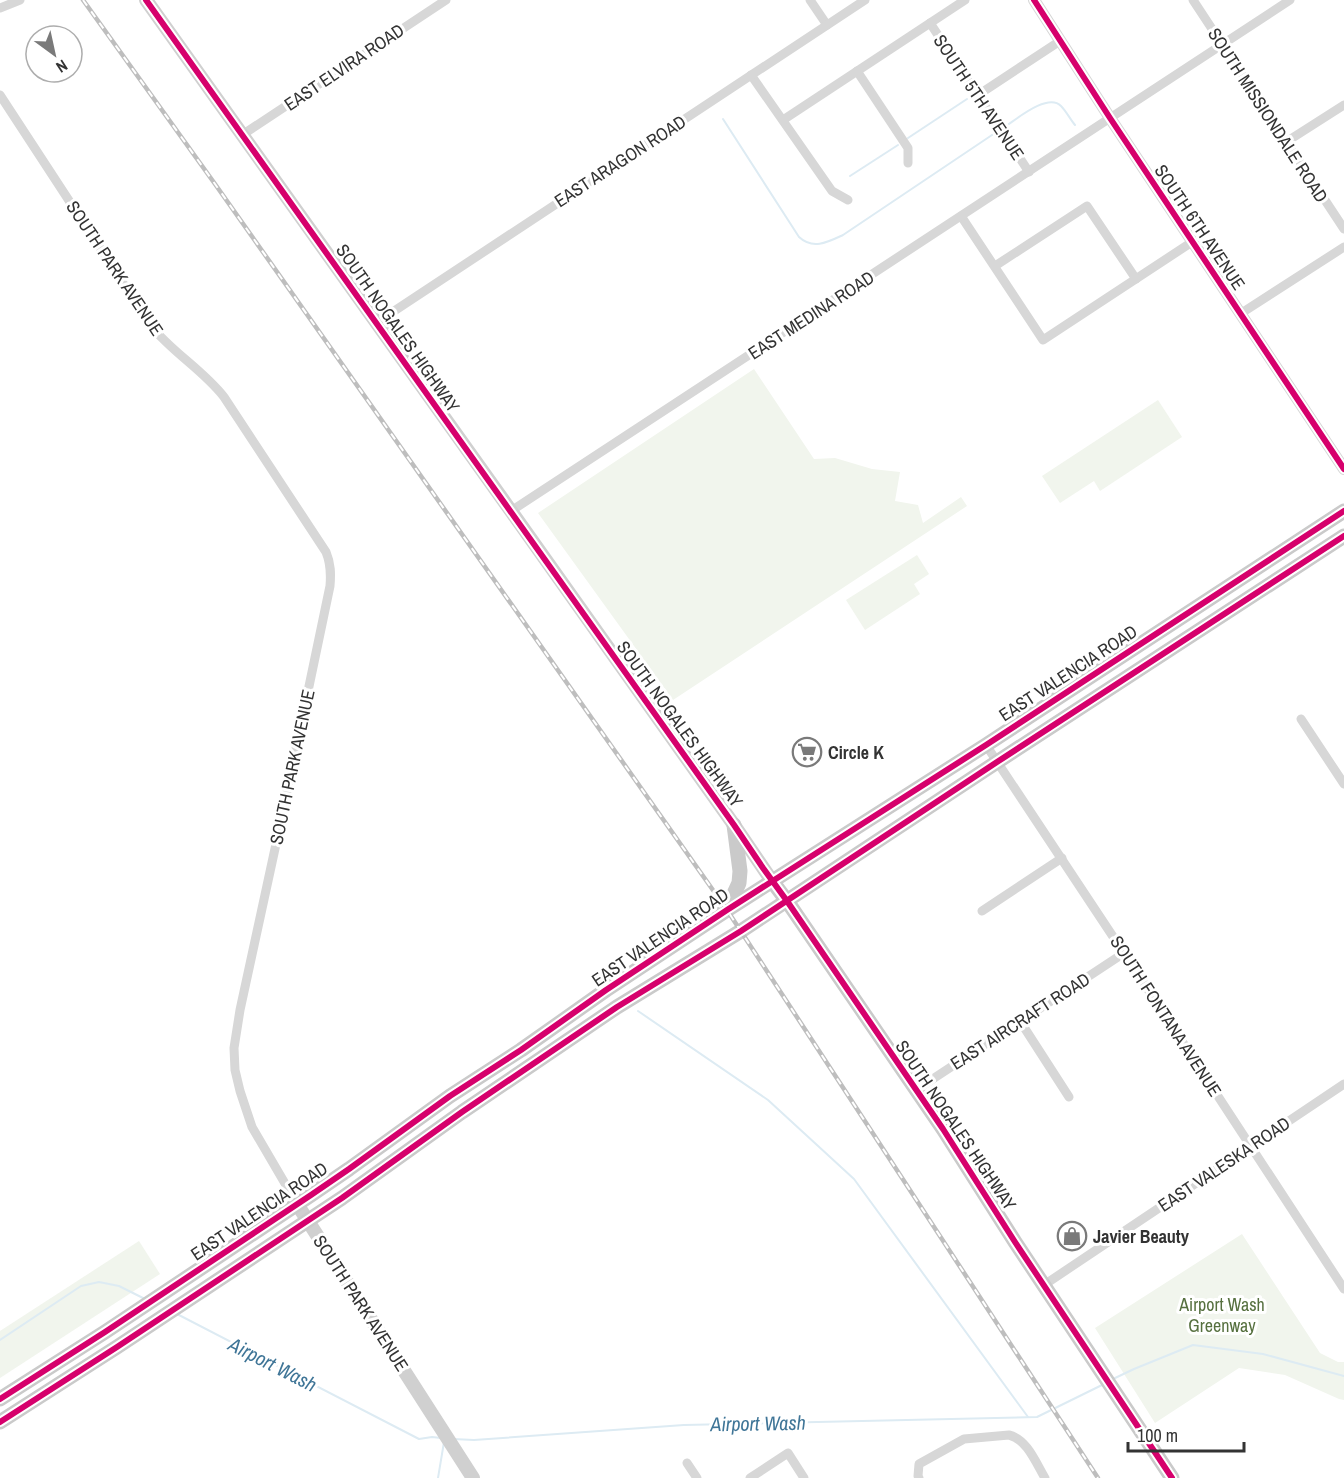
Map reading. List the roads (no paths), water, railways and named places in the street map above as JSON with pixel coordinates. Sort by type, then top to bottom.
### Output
[{"type":"main road","name":"SOUTH NOGALES HIGHWAY","points":[[146,0],[787,901],[916,1090],[1172,1478]]},
{"type":"main road","name":"EAST VALENCIA ROAD","points":[[0,1399],[297,1204],[450,1096],[727,910],[986,745],[1344,511]]},
{"type":"main road","name":"EAST VALENCIA ROAD","points":[[0,1422],[307,1221],[462,1112],[617,1008],[787,901],[1344,536]]},
{"type":"main road","points":[[1149,638],[1161,655]]},
{"type":"main road","points":[[727,910],[739,883],[740,871],[734,825]]},
{"type":"main road","points":[[606,990],[617,1008]]},
{"type":"main road","points":[[450,1096],[462,1112]]},
{"type":"main road","name":"SOUTH PARK AVENUE","points":[[297,1204],[469,1472]]},
{"type":"street","points":[[0,8],[20,0]]},
{"type":"street","name":"EAST ELVIRA ROAD","points":[[242,135],[446,0]]},
{"type":"street","points":[[810,0],[827,25]]},
{"type":"street","name":"EAST ARAGON ROAD","points":[[376,323],[865,0]]},
{"type":"street","points":[[783,120],[965,0]]},
{"type":"street","name":"SOUTH 6TH AVENUE","points":[[1034,0],[1344,469]]},
{"type":"street","name":"SOUTH MISSIONDALE ROAD","points":[[1193,0],[1344,230]]},
{"type":"street","name":"EAST MEDINA ROAD","points":[[511,511],[1290,0]]},
{"type":"street","name":"SOUTH 5TH AVENUE","points":[[930,23],[1029,172]]},
{"type":"street","points":[[978,95],[1060,41]]},
{"type":"street","points":[[858,71],[908,148],[908,163]]},
{"type":"street","points":[[752,75],[832,191],[848,200]]},
{"type":"street","name":"SOUTH PARK AVENUE","points":[[0,95],[151,326],[224,397],[330,560],[331,574],[323,621],[242,998],[234,1048],[235,1070],[252,1127],[297,1204]]},
{"type":"street","points":[[1286,142],[1344,105]]},
{"type":"street","points":[[995,267],[1087,206],[1136,279]]},
{"type":"street","points":[[961,216],[1043,340],[1192,242]]},
{"type":"street","points":[[1240,314],[1344,247]]},
{"type":"street","points":[[1301,719],[1344,784]]},
{"type":"street","name":"SOUTH FONTANA AVENUE","points":[[986,745],[1344,1289]]},
{"type":"street","points":[[982,911],[1062,858]]},
{"type":"street","name":"EAST AIRCRAFT ROAD","points":[[916,1090],[1124,953]]},
{"type":"street","points":[[1020,1022],[1069,1097]]},
{"type":"street","name":"EAST VALESKA ROAD","points":[[1044,1284],[1344,1084]]},
{"type":"street","points":[[919,1478],[919,1464],[964,1439],[1009,1435],[1023,1442],[1045,1478]]},
{"type":"street","points":[[750,1478],[788,1453],[804,1478]]},
{"type":"street","points":[[687,1462],[697,1478]]},
{"type":"waterway","points":[[908,138],[967,99]]},
{"type":"waterway","points":[[1006,126],[1033,108],[1049,103],[1061,106],[1075,125]]},
{"type":"waterway","points":[[723,119],[799,237],[815,244],[821,244],[843,235],[995,133]]},
{"type":"waterway","points":[[850,176],[898,145]]},
{"type":"waterway","points":[[638,1011],[768,1100],[854,1179],[1028,1417]]},
{"type":"waterway","points":[[0,1340],[81,1286],[99,1282],[119,1286],[145,1299]]},
{"type":"waterway","name":"Airport Wash","points":[[177,1314],[419,1439],[441,1438]]},
{"type":"waterway","name":"Airport Wash","points":[[1113,1379],[1193,1345],[1263,1354],[1344,1376]]},
{"type":"waterway","name":"Airport Wash","points":[[453,1439],[474,1440],[684,1425],[1037,1417],[1102,1385]]},
{"type":"waterway","points":[[438,1478],[444,1442]]},
{"type":"railway","points":[[83,0],[727,910],[1098,1478]]},
{"type":"place","name":"Circle K","points":[[807,752]]},
{"type":"place","name":"Javier Beauty","points":[[1072,1236]]},
{"type":"park label","name":"Airport Wash Greenway","points":[[1222,1314]]}]
